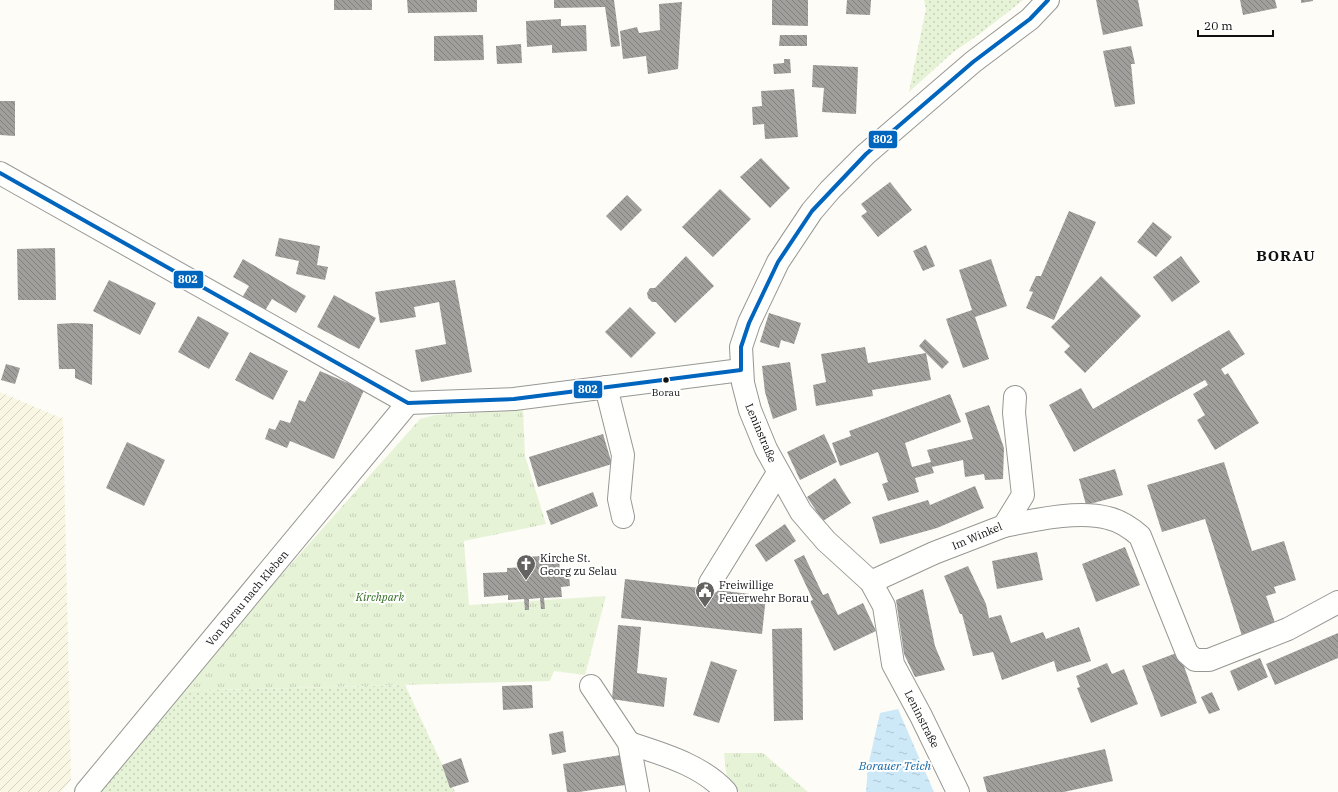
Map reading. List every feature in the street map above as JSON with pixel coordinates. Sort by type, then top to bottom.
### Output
[{"type":"street","name":"Leninstraße","points":[[958,792],[921,716],[893,664],[884,606],[871,582],[826,541],[801,512],[778,473],[750,410],[741,370],[741,347],[749,323],[778,262],[812,211],[830,190],[866,154],[973,62],[1030,19],[1048,0]]},
{"type":"street","points":[[0,173],[408,403],[514,399],[741,370]]},
{"type":"street","points":[[606,387],[624,455],[619,499],[623,517]]},
{"type":"street","name":"Im Winkel","points":[[871,582],[934,553],[1004,526],[1024,495],[1014,413],[1016,397]]},
{"type":"street","name":"Von Borau nach Kleben","points":[[86,792],[408,403]]},
{"type":"street","points":[[710,583],[778,473]]},
{"type":"street","points":[[1004,526],[1031,520],[1087,515],[1109,518],[1128,526],[1140,536],[1187,653],[1195,660],[1209,660],[1281,632],[1338,602]]},
{"type":"street","points":[[591,686],[629,743],[638,792]]},
{"type":"street","points":[[629,743],[675,758],[717,782],[726,792]]},
{"type":"shaded area","points":[[0,392],[63,419],[71,780],[61,792],[0,792]]},
{"type":"green space","points":[[924,0],[1023,0],[981,33],[952,53],[909,92],[926,9]]},
{"type":"green space","name":"Kirchpark","points":[[523,410],[525,456],[546,524],[464,541],[469,605],[606,596],[585,675],[554,671],[550,681],[178,691],[420,419],[435,415]]},
{"type":"green space","points":[[405,685],[455,792],[96,792],[178,691]]},
{"type":"green space","points":[[724,753],[763,753],[808,792],[739,792],[727,780]]},
{"type":"water","name":"Borauer Teich","points":[[898,709],[934,792],[866,792],[868,766],[880,713]]},
{"type":"building","points":[[334,0],[372,0],[372,10],[334,10]]},
{"type":"building","points":[[407,0],[477,0],[477,12],[408,13]]},
{"type":"building","points":[[554,0],[614,0],[620,46],[611,47],[605,7],[554,8]]},
{"type":"building","points":[[772,0],[808,0],[808,26],[772,25]]},
{"type":"building","points":[[847,0],[871,0],[870,15],[846,14]]},
{"type":"building","points":[[1096,0],[1138,0],[1143,26],[1103,35]]},
{"type":"building","points":[[1240,0],[1275,0],[1277,8],[1243,15]]},
{"type":"building","points":[[1301,0],[1313,0],[1313,1],[1301,3]]},
{"type":"building","points":[[682,2],[678,69],[648,74],[646,56],[623,59],[620,31],[637,27],[639,33],[660,30],[659,4]]},
{"type":"building","points":[[561,19],[561,26],[586,25],[587,51],[552,53],[552,45],[527,47],[526,21]]},
{"type":"building","points":[[483,35],[484,60],[434,61],[434,36]]},
{"type":"building","points":[[780,35],[807,35],[807,46],[779,46]]},
{"type":"building","points":[[521,44],[522,63],[497,64],[496,46]]},
{"type":"building","points":[[1131,46],[1135,64],[1131,64],[1135,104],[1115,107],[1103,51]]},
{"type":"building","points":[[784,59],[790,59],[791,73],[774,74],[773,64],[784,63]]},
{"type":"building","points":[[813,65],[858,67],[856,114],[822,112],[824,88],[812,87]]},
{"type":"building","points":[[794,89],[798,137],[765,139],[764,124],[753,125],[752,107],[762,106],[761,91]]},
{"type":"building","points":[[0,101],[15,101],[15,136],[0,135]]},
{"type":"building","points":[[761,158],[790,188],[770,208],[740,177]]},
{"type":"building","points":[[890,182],[912,210],[878,237],[861,216],[867,212],[861,204]]},
{"type":"building","points":[[720,189],[751,219],[713,257],[682,227]]},
{"type":"building","points":[[627,195],[642,210],[621,231],[606,216]]},
{"type":"building","points":[[1069,211],[1096,222],[1054,320],[1026,308],[1033,292],[1029,291],[1036,276],[1041,276]]},
{"type":"building","points":[[1153,222],[1172,237],[1156,257],[1137,242]]},
{"type":"building","points":[[279,238],[320,246],[317,265],[328,267],[325,280],[296,274],[299,261],[275,256]]},
{"type":"building","points":[[926,245],[935,266],[923,271],[913,251]]},
{"type":"building","points":[[55,248],[56,300],[18,300],[17,249]]},
{"type":"building","points":[[686,256],[714,286],[675,323],[656,302],[652,302],[648,298],[647,293],[650,288],[655,288]]},
{"type":"building","points":[[1181,256],[1200,282],[1172,302],[1153,277]]},
{"type":"building","points":[[243,259],[306,296],[296,313],[272,299],[263,314],[240,301],[249,286],[233,277]]},
{"type":"building","points":[[991,259],[1007,306],[975,317],[989,359],[963,368],[946,319],[972,310],[959,270]]},
{"type":"building","points":[[1101,276],[1141,316],[1085,373],[1064,352],[1070,346],[1051,327]]},
{"type":"building","points":[[109,280],[156,303],[140,335],[93,311]]},
{"type":"building","points":[[455,280],[472,372],[421,382],[415,350],[446,344],[439,302],[414,307],[416,317],[380,323],[375,292]]},
{"type":"building","points":[[334,295],[376,318],[359,349],[317,327]]},
{"type":"building","points":[[630,307],[656,333],[631,358],[605,332]]},
{"type":"building","points":[[769,313],[801,323],[794,344],[781,340],[779,348],[760,342]]},
{"type":"building","points":[[198,316],[229,333],[209,369],[178,352]]},
{"type":"building","points":[[57,324],[93,324],[92,385],[75,378],[75,369],[59,369]]},
{"type":"building","points":[[1229,330],[1245,354],[1221,369],[1225,375],[1228,373],[1259,423],[1215,450],[1197,420],[1205,415],[1193,394],[1208,385],[1205,380],[1074,452],[1049,405],[1081,388],[1093,409]]},
{"type":"building","points":[[925,339],[949,362],[942,369],[919,346]]},
{"type":"building","points":[[865,347],[868,363],[926,353],[931,380],[872,390],[873,396],[816,406],[813,385],[826,382],[821,354]]},
{"type":"building","points":[[250,352],[288,371],[273,400],[235,380]]},
{"type":"building","points":[[790,362],[797,410],[773,419],[765,392],[762,366]]},
{"type":"building","points":[[6,364],[20,368],[15,384],[1,380]]},
{"type":"building","points":[[320,371],[364,390],[334,459],[290,441],[287,448],[265,439],[269,428],[275,430],[280,420],[290,423],[299,400],[305,402]]},
{"type":"building","points":[[950,394],[961,422],[905,443],[912,467],[931,462],[927,450],[973,439],[965,413],[989,405],[1004,448],[1003,479],[985,480],[984,474],[965,477],[963,460],[932,467],[934,473],[915,478],[919,492],[888,501],[882,484],[888,482],[878,452],[840,466],[832,443],[851,436],[849,431]]},
{"type":"building","points":[[603,434],[612,464],[538,487],[529,457]]},
{"type":"building","points":[[824,434],[837,462],[800,480],[787,452]]},
{"type":"building","points":[[127,442],[165,460],[144,506],[106,488]]},
{"type":"building","points":[[1224,462],[1252,551],[1284,541],[1296,580],[1274,587],[1276,593],[1266,596],[1276,626],[1242,636],[1205,519],[1162,532],[1147,485]]},
{"type":"building","points":[[1115,469],[1123,495],[1086,505],[1079,479]]},
{"type":"building","points":[[835,478],[851,503],[823,521],[807,497]]},
{"type":"building","points":[[975,486],[984,508],[937,528],[880,544],[872,517],[928,500],[930,505]]},
{"type":"building","points":[[593,492],[598,506],[551,525],[546,511]]},
{"type":"building","points":[[785,524],[796,541],[766,562],[755,545]]},
{"type":"building","points":[[1125,547],[1140,585],[1096,602],[1082,564]]},
{"type":"building","points":[[1037,552],[1043,580],[997,589],[992,561]]},
{"type":"building","name":"Kirche St. Georg zu Selau","points":[[559,555],[560,575],[569,575],[570,586],[561,587],[562,597],[544,598],[545,609],[541,609],[540,598],[529,599],[529,610],[525,610],[524,599],[508,600],[508,595],[484,597],[483,573],[507,572],[507,568],[526,567],[525,557]]},
{"type":"building","points":[[804,555],[823,595],[828,593],[838,615],[863,603],[876,631],[834,651],[810,601],[813,600],[794,560]]},
{"type":"building","points":[[968,566],[986,604],[989,618],[1001,615],[1011,643],[1043,632],[1046,639],[1079,627],[1091,661],[1057,672],[1054,661],[1002,680],[993,652],[973,656],[962,614],[960,614],[944,576]]},
{"type":"building","points":[[625,579],[766,596],[762,634],[621,618]]},
{"type":"building","points":[[923,589],[935,646],[945,670],[915,677],[904,654],[896,600]]},
{"type":"building","points":[[618,625],[641,627],[637,673],[667,678],[664,707],[612,699]]},
{"type":"building","points":[[802,628],[803,720],[774,721],[772,629]]},
{"type":"building","points":[[1338,633],[1338,658],[1275,685],[1266,664]]},
{"type":"building","points":[[1179,652],[1197,703],[1161,717],[1142,666]]},
{"type":"building","points":[[1260,658],[1268,677],[1238,691],[1230,671]]},
{"type":"building","points":[[711,661],[737,670],[719,723],[693,715]]},
{"type":"building","points":[[1107,663],[1112,674],[1124,669],[1138,704],[1091,723],[1077,688],[1080,687],[1076,676]]},
{"type":"building","points":[[532,685],[533,708],[503,710],[502,686]]},
{"type":"building","points":[[1212,692],[1220,710],[1209,714],[1201,697]]},
{"type":"building","points":[[563,731],[566,752],[552,755],[549,734]]},
{"type":"building","points":[[1105,749],[1113,781],[1064,792],[987,792],[983,777]]},
{"type":"building","points":[[621,755],[625,785],[579,792],[567,792],[563,764]]},
{"type":"building","points":[[461,758],[469,782],[450,788],[442,765]]},
{"type":"transit line","name":"802","points":[[0,173],[408,403],[514,399],[741,370],[741,347],[749,323],[778,262],[812,211],[866,154],[973,62],[1030,19],[1048,0]]},
{"type":"place","name":"Borau","points":[[666,380]]},
{"type":"place","name":"Kirche St. Georg zu Selau","points":[[526,581]]},
{"type":"place","name":"Freiwillige Feuerwehr Borau","points":[[705,608]]},
{"type":"district","name":"BORAU","points":[[1286,256]]}]
